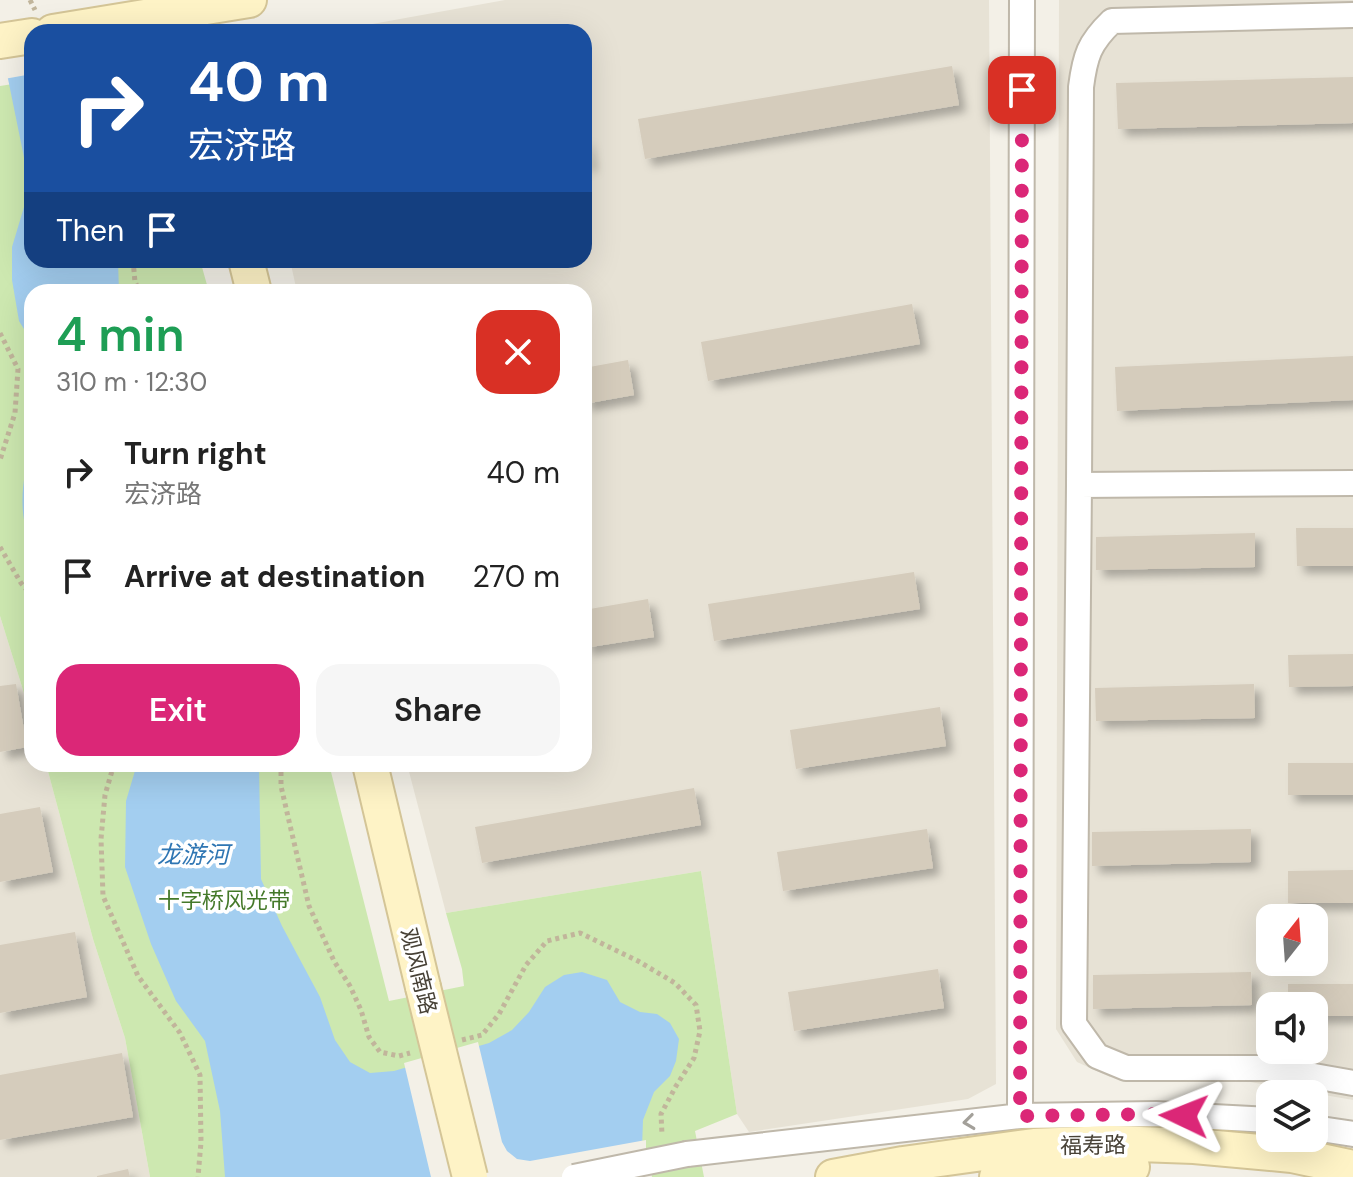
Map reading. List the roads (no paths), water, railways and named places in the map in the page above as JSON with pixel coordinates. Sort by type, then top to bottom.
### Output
[{"type":"main road","points":[[99,24],[229,2]]},
{"type":"main road","points":[[0,41],[24,37]]},
{"type":"main road","name":"观风南路","points":[[372,772],[470,1177]]},
{"type":"main road","name":"福寿路","points":[[833,1177],[1034,1146],[1111,1143],[1194,1146],[1292,1155],[1353,1168]]},
{"type":"main road","name":"福寿路","points":[[997,1177],[1110,1166],[1187,1167],[1276,1177]]},
{"type":"street","points":[[1020,1116],[1022,0]]},
{"type":"street","points":[[1353,15],[1112,21],[1095,37],[1084,61],[1081,87],[1074,1024],[1097,1056],[1126,1068],[1269,1068],[1353,1083]]},
{"type":"street","points":[[1079,485],[1353,483]]},
{"type":"street","points":[[574,1177],[687,1154],[1020,1116],[1156,1114],[1256,1119]]},
{"type":"street","points":[[1328,1130],[1353,1134]]},
{"type":"water","points":[[0,0],[24,29],[24,158],[6,69]]},
{"type":"water","points":[[24,207],[24,268],[118,268],[119,284],[24,284],[24,329],[19,321],[12,280],[12,247]]},
{"type":"water","name":"龙游河","points":[[135,772],[259,772],[261,879],[320,997],[335,1040],[350,1062],[370,1073],[394,1071],[489,1043],[512,1030],[529,1012],[545,987],[564,975],[582,972],[607,980],[620,1002],[640,1012],[657,1014],[670,1023],[679,1039],[676,1061],[670,1076],[654,1092],[643,1120],[642,1148],[648,1177],[225,1177],[220,1111],[205,1041],[176,1001],[151,944],[125,867],[126,801]]},
{"type":"park label","name":"十字桥风光带","points":[[224,900]]}]
